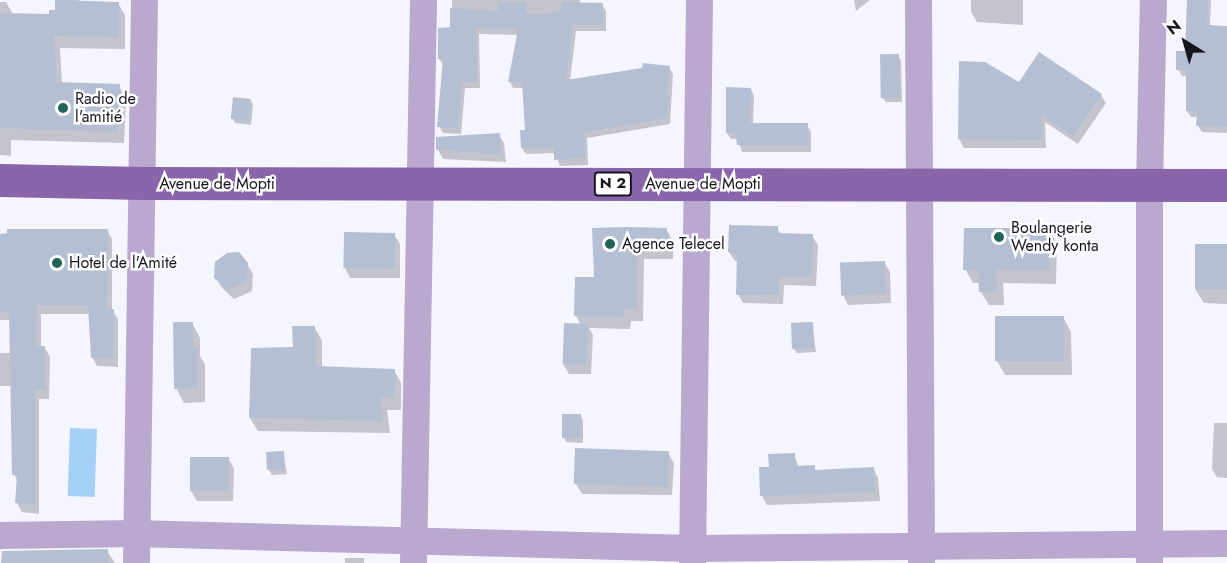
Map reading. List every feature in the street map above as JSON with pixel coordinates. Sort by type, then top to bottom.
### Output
[{"type":"main road","name":"Avenue de Mopti","points":[[0,180],[143,183],[1227,185]]},
{"type":"street","points":[[136,563],[144,0]]},
{"type":"street","points":[[413,551],[423,0]]},
{"type":"street","points":[[692,555],[699,0]]},
{"type":"street","points":[[918,0],[921,555]]},
{"type":"street","points":[[1149,552],[1149,185],[1153,0]]},
{"type":"street","points":[[0,535],[135,533],[413,551],[692,555],[1149,552],[1227,543]]},
{"type":"water","points":[[70,428],[97,429],[95,497],[68,496]]},
{"type":"building","points":[[55,0],[119,2],[119,37],[54,36],[57,82],[120,84],[118,132],[0,128],[0,13],[49,14],[49,10],[55,10]]},
{"type":"building","points":[[1187,0],[1208,0],[1207,25],[1227,26],[1227,127],[1196,126],[1197,111],[1186,111],[1186,70],[1176,70],[1176,51],[1185,51]]},
{"type":"building","points":[[526,2],[526,13],[534,15],[560,12],[562,2],[603,3],[603,25],[573,25],[566,80],[642,68],[643,63],[670,66],[666,95],[670,96],[667,118],[584,132],[585,158],[554,160],[554,147],[521,148],[520,130],[525,130],[522,82],[508,82],[518,29],[476,28],[477,82],[462,82],[458,128],[437,127],[443,59],[438,59],[438,28],[450,27],[450,8],[498,11],[498,3]]},
{"type":"building","points":[[1039,52],[1102,94],[1073,136],[1041,115],[1042,140],[958,139],[959,61],[985,62],[1019,82]]},
{"type":"building","points":[[880,54],[899,54],[900,98],[881,98]]},
{"type":"building","points":[[726,87],[751,88],[750,123],[808,123],[808,145],[737,145],[735,132],[726,133]]},
{"type":"building","points":[[233,97],[251,99],[249,121],[231,119]]},
{"type":"building","points":[[500,133],[501,154],[436,150],[436,137]]},
{"type":"building","points":[[729,225],[778,226],[778,233],[813,234],[812,277],[779,277],[779,295],[736,295],[737,253],[728,252]]},
{"type":"building","points":[[592,228],[667,228],[667,247],[638,248],[637,309],[624,309],[624,317],[574,316],[575,277],[594,277]]},
{"type":"building","points":[[964,228],[1050,228],[1049,270],[996,270],[997,291],[979,292],[978,270],[963,270]]},
{"type":"building","points":[[7,229],[108,229],[107,309],[114,309],[113,358],[91,358],[88,305],[37,305],[36,346],[45,346],[45,390],[35,390],[35,505],[15,503],[17,475],[12,475],[9,312],[0,312],[0,234],[7,233]]},
{"type":"building","points":[[344,232],[395,233],[394,269],[343,268]]},
{"type":"building","points":[[1195,244],[1227,244],[1227,289],[1195,289]]},
{"type":"building","points":[[239,252],[248,263],[247,281],[228,290],[214,278],[215,262],[227,253]]},
{"type":"building","points":[[885,261],[886,294],[841,296],[840,263]]},
{"type":"building","points":[[995,316],[1064,316],[1064,361],[995,361]]},
{"type":"building","points":[[173,322],[193,322],[193,349],[198,348],[198,388],[174,389]]},
{"type":"building","points":[[813,322],[814,348],[792,349],[791,323]]},
{"type":"building","points":[[564,323],[588,324],[587,365],[563,364]]},
{"type":"building","points":[[292,326],[315,326],[316,366],[395,369],[394,398],[381,397],[383,421],[249,418],[251,348],[293,347]]},
{"type":"building","points":[[562,414],[581,414],[581,438],[562,438]]},
{"type":"building","points":[[575,448],[669,451],[668,487],[574,484]]},
{"type":"building","points":[[284,451],[285,469],[267,470],[266,452]]},
{"type":"building","points":[[795,453],[795,466],[815,465],[815,470],[874,467],[875,492],[760,496],[759,467],[769,467],[768,454]]},
{"type":"building","points":[[190,457],[229,457],[229,491],[190,491]]},
{"type":"building","points":[[108,549],[108,563],[1,563],[2,551]]},
{"type":"place","name":"Radio de l'amitié","points":[[63,108]]},
{"type":"place","name":"Boulangerie Wendy konta","points":[[999,237]]},
{"type":"place","name":"Agence Telecel","points":[[610,244]]},
{"type":"place","name":"Hotel de l'Amité","points":[[57,263]]}]
